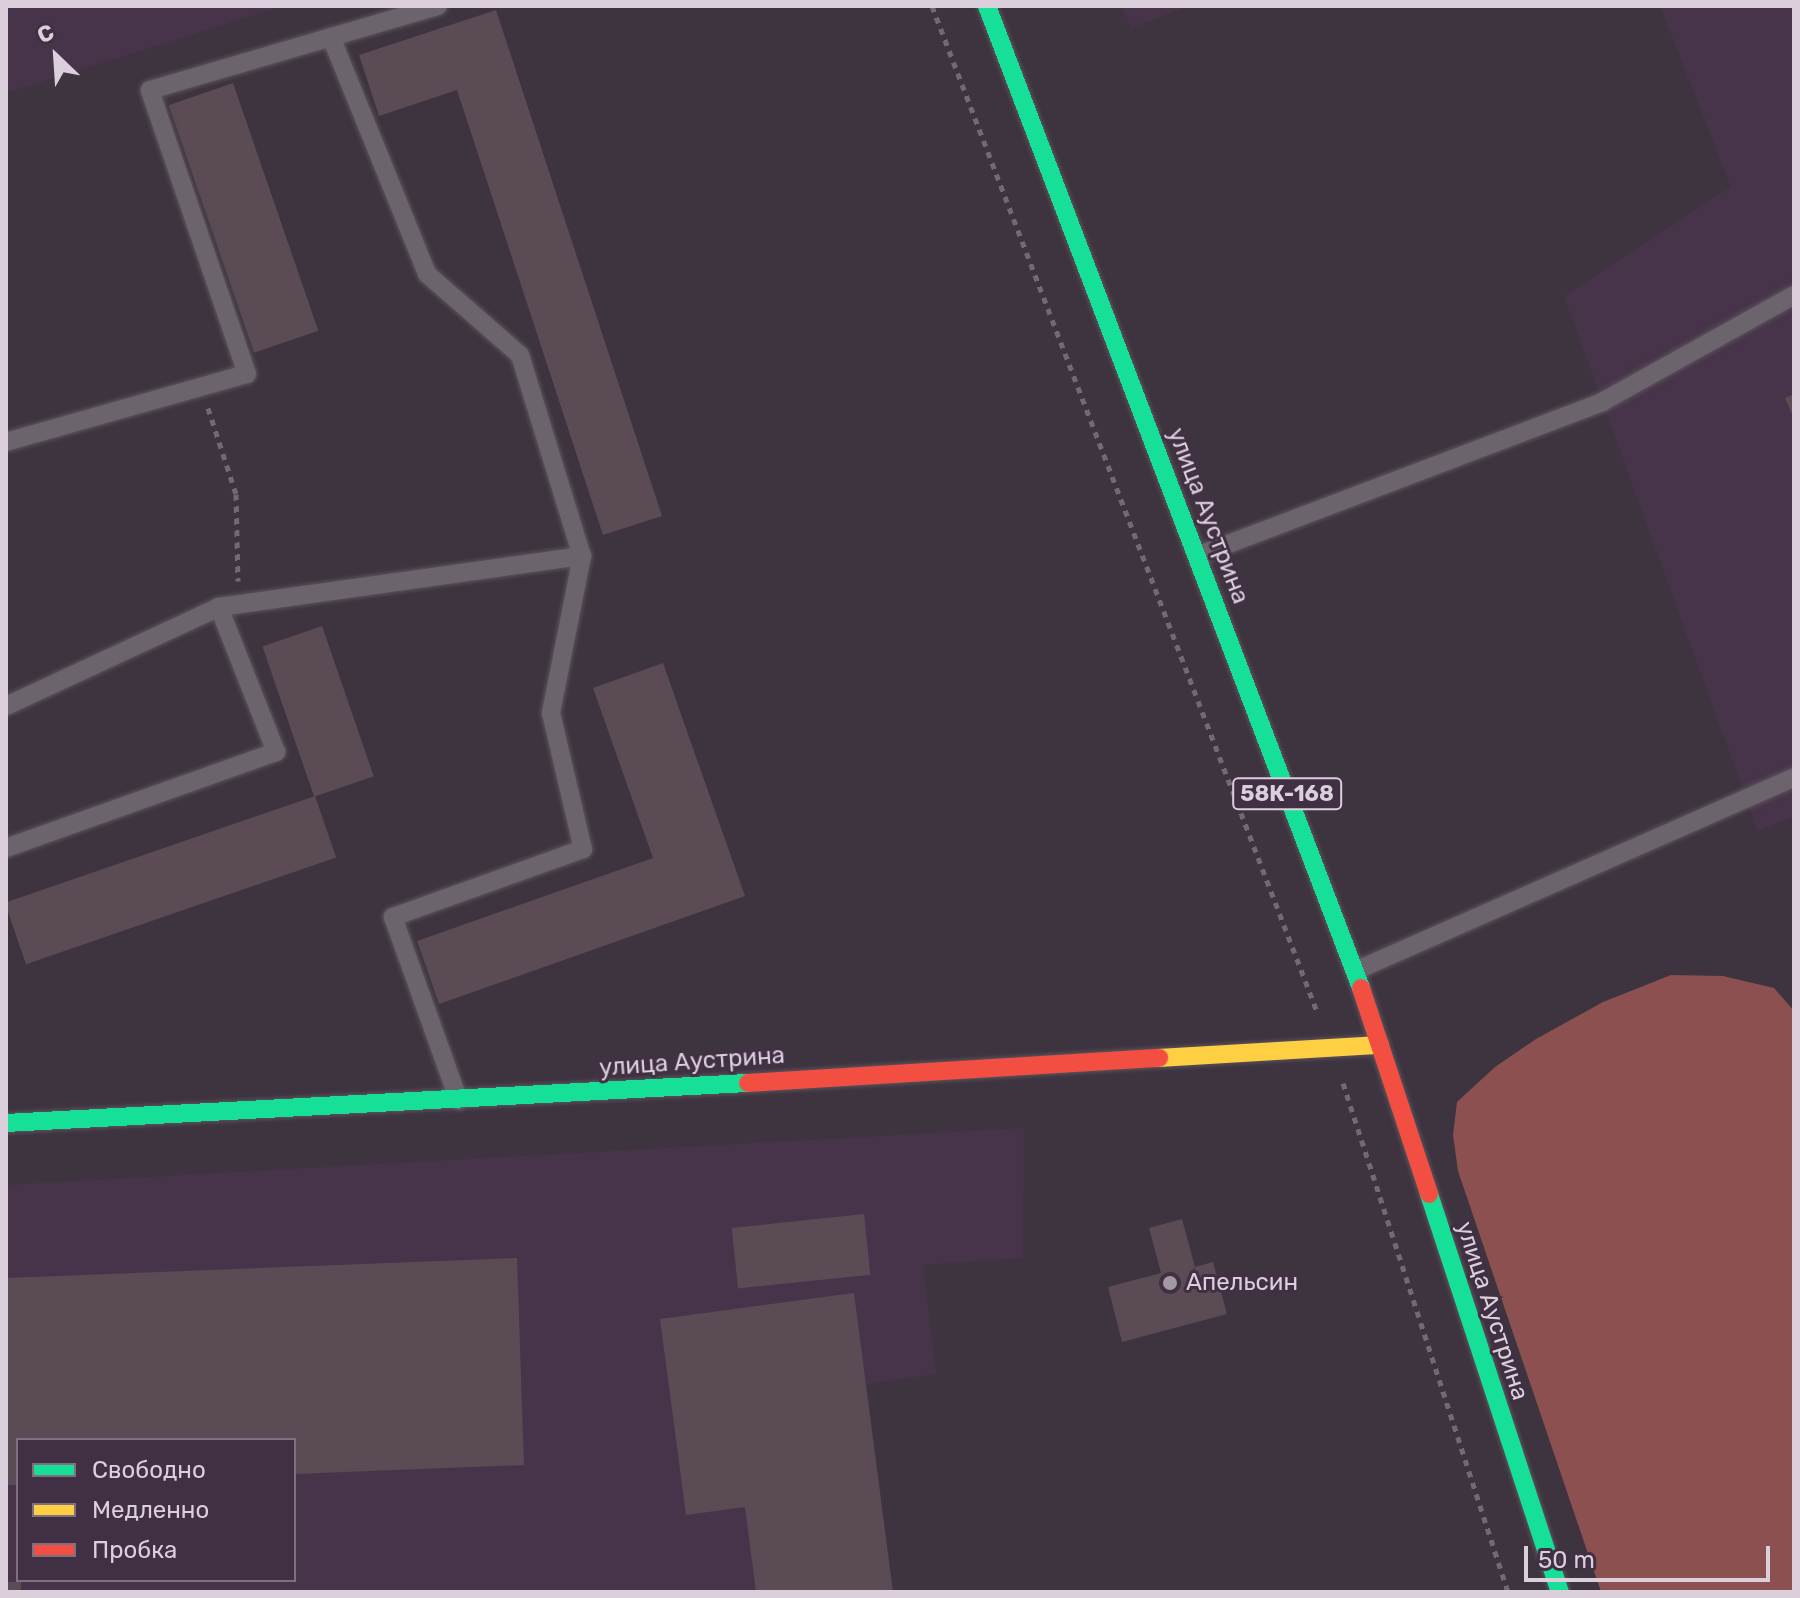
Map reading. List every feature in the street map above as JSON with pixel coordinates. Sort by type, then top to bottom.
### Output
[{"type":"main road","name":"улица Аустрина","points":[[987,6],[1355,971],[1560,1592]]},
{"type":"main road","name":"улица Аустрина","points":[[6,1123],[459,1101],[1380,1045]]},
{"type":"lane","points":[[6,442],[202,390],[247,374],[150,90],[438,6]]},
{"type":"lane","points":[[331,37],[427,274],[520,355],[582,556],[551,713],[583,849],[393,917],[459,1101]]},
{"type":"lane","points":[[1197,556],[1602,402],[1794,295]]},
{"type":"lane","points":[[6,706],[219,607],[582,556]]},
{"type":"lane","points":[[6,848],[276,752],[219,607]]},
{"type":"lane","points":[[1355,971],[1794,777]]},
{"type":"path","points":[[932,6],[1330,1046],[1508,1592]]},
{"type":"path","points":[[202,390],[236,494],[239,602]]},
{"type":"shaded area","points":[[6,6],[283,6],[6,93]]},
{"type":"shaded area","points":[[1122,6],[1189,6],[1131,28]]},
{"type":"shaded area","points":[[1660,6],[1794,6],[1794,816],[1758,831],[1564,296],[1731,187]]},
{"type":"shaded area","points":[[1671,975],[1723,976],[1774,988],[1794,1011],[1794,1592],[1601,1592],[1458,1171],[1453,1135],[1457,1102],[1495,1067],[1536,1039],[1603,1002]]},
{"type":"shaded area","points":[[1024,1128],[1023,1258],[923,1265],[936,1374],[866,1384],[893,1592],[6,1592],[6,1185]]},
{"type":"building","points":[[496,10],[662,516],[603,535],[457,90],[379,116],[359,55]]},
{"type":"building","points":[[233,83],[318,331],[254,353],[169,105]]},
{"type":"building","points":[[1794,394],[1794,419],[1785,398]]},
{"type":"building","points":[[322,626],[374,776],[314,797],[262,647]]},
{"type":"building","points":[[663,663],[745,896],[439,1004],[417,941],[653,858],[593,688]]},
{"type":"building","points":[[315,796],[336,857],[26,964],[6,902]]},
{"type":"building","points":[[864,1214],[870,1275],[738,1289],[732,1228]]},
{"type":"building","name":"Апельсин","points":[[1182,1219],[1195,1267],[1213,1262],[1227,1314],[1122,1342],[1108,1287],[1161,1273],[1149,1228]]},
{"type":"building","points":[[517,1258],[524,1465],[296,1474],[296,1438],[16,1438],[16,1485],[6,1485],[6,1278]]},
{"type":"building","points":[[854,1293],[893,1592],[756,1592],[745,1507],[686,1515],[660,1319]]},
{"type":"building","points":[[6,1582],[21,1582],[21,1592],[6,1592]]},
{"type":"traffic: fast","points":[[987,6],[1361,988]]},
{"type":"traffic: fast","points":[[6,1123],[748,1083]]},
{"type":"traffic: fast","points":[[1429,1194],[1560,1592]]},
{"type":"traffic: slow","points":[[1159,1058],[1380,1045]]},
{"type":"traffic: jam","points":[[1361,988],[1429,1194]]},
{"type":"traffic: jam","points":[[748,1083],[1159,1058]]},
{"type":"place","name":"Апельсин","points":[[1170,1283]]}]
